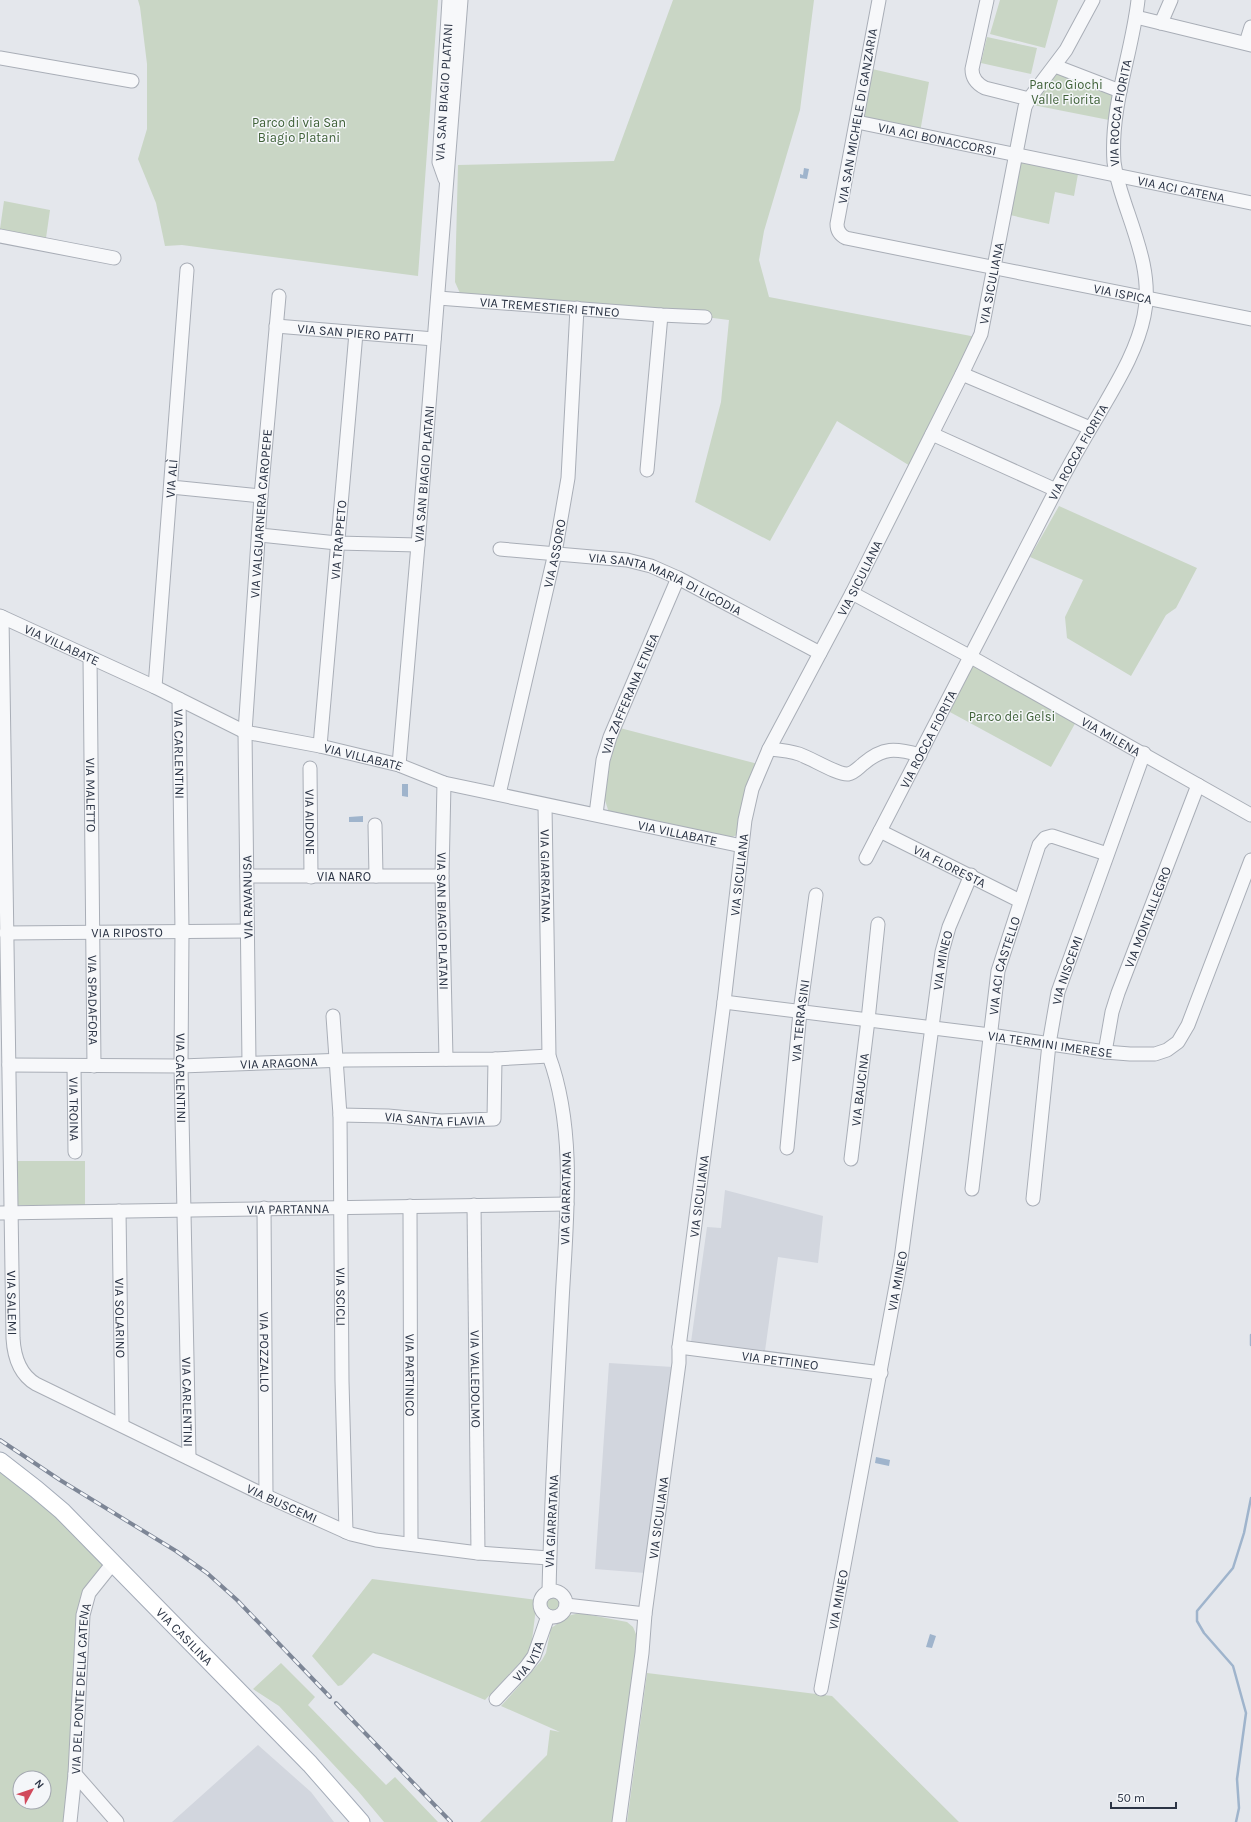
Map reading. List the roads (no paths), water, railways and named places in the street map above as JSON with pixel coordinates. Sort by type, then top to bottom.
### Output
[{"type":"main road","name":"VIA CASILINA","points":[[0,1461],[50,1500],[310,1764],[361,1822]]},
{"type":"street","name":"VIA SAN BIAGIO PLATANI","points":[[446,183],[439,162],[450,0]]},
{"type":"street","name":"VIA SAN BIAGIO PLATANI","points":[[399,766],[461,0]]},
{"type":"street","name":"VIA SAN MICHELE DI GANZARIA","points":[[839,233],[838,224],[879,0]]},
{"type":"street","points":[[987,0],[972,69],[973,77],[979,85],[985,88],[1029,99]]},
{"type":"street","name":"VIA SICULIANA","points":[[619,1822],[642,1653],[645,1614],[678,1371],[679,1347],[749,799],[769,749],[852,592],[981,334],[1017,154],[1024,109],[1029,99],[1066,50],[1093,0]]},
{"type":"street","name":"VIA ROCCA FIORITA","points":[[866,858],[1056,490],[1126,365],[1142,325],[1146,297],[1142,257],[1116,175],[1114,138],[1120,91],[1136,17],[1138,0]]},
{"type":"street","points":[[1161,23],[1171,0]]},
{"type":"street","points":[[1136,17],[1248,44],[1251,27]]},
{"type":"street","points":[[0,58],[132,81]]},
{"type":"street","points":[[1055,66],[1120,91]]},
{"type":"street","name":"VIA ACI BONACCORSI","points":[[857,122],[1017,154]]},
{"type":"street","name":"VIA ACI CATENA","points":[[1017,154],[1251,203]]},
{"type":"street","name":"VIA ISPICA","points":[[839,233],[846,238],[1251,319]]},
{"type":"street","points":[[0,236],[114,258]]},
{"type":"street","name":"VIA ALÌ","points":[[155,687],[187,270]]},
{"type":"street","name":"VIA VALGUARNERA CAROPEPE","points":[[245,732],[260,535],[261,496],[279,296]]},
{"type":"street","name":"VIA TREMESTIERI ETNEO","points":[[438,298],[705,317]]},
{"type":"street","name":"VIA ASSORO","points":[[499,794],[555,553],[568,478],[577,308]]},
{"type":"street","points":[[647,470],[661,315]]},
{"type":"street","name":"VIA SAN PIERO PATTI","points":[[276,326],[434,339]]},
{"type":"street","name":"VIA TRAPPETO","points":[[320,746],[356,333]]},
{"type":"street","points":[[962,374],[1090,428]]},
{"type":"street","points":[[932,434],[1056,490]]},
{"type":"street","points":[[171,487],[261,496]]},
{"type":"street","points":[[260,535],[337,543],[418,545]]},
{"type":"street","name":"VIA SANTA MARIA DI LICODIA","points":[[500,549],[627,560],[651,566],[678,578],[820,653]]},
{"type":"street","name":"VIA ZAFFERANA ETNEA","points":[[596,814],[603,760],[610,737],[678,578]]},
{"type":"street","name":"VIA MILENA","points":[[852,592],[1144,753],[1251,815]]},
{"type":"street","name":"VIA VILLABATE","points":[[1,616],[155,687],[245,732],[320,746],[399,766],[444,783],[499,794],[546,806],[596,814],[742,846]]},
{"type":"street","name":"VIA SALEMI","points":[[1,616],[6,933],[4,983],[10,1065],[5,1212],[14,1350],[20,1367],[25,1375],[33,1382]]},
{"type":"street","name":"VIA MALETTO","points":[[90,657],[92,933]]},
{"type":"street","name":"VIA CARLENTINI","points":[[179,699],[182,932],[181,1066],[189,1458]]},
{"type":"street","name":"VIA RAVANUSA","points":[[245,732],[249,1063]]},
{"type":"street","points":[[769,749],[800,754],[837,772],[847,774],[857,770],[875,755],[886,750],[897,750],[920,755]]},
{"type":"street","name":"VIA NISCEMI","points":[[1033,1198],[1049,1044],[1060,988],[1144,753]]},
{"type":"street","name":"VIA AIDONE","points":[[310,768],[311,877]]},
{"type":"street","name":"VIA SAN BIAGIO PLATANI","points":[[444,783],[442,876],[446,1059]]},
{"type":"street","name":"VIA MONTALLEGRO","points":[[1105,1052],[1112,1012],[1118,993],[1198,785]]},
{"type":"street","name":"VIA GIARRATANA","points":[[546,806],[549,1056],[559,1088],[564,1124],[567,1204],[549,1592]]},
{"type":"street","points":[[375,825],[376,876]]},
{"type":"street","name":"VIA FLORESTA","points":[[880,831],[971,875],[1020,901]]},
{"type":"street","name":"VIA ACI CASTELLO","points":[[972,1188],[998,971],[1039,845],[1045,838],[1054,837],[1108,854]]},
{"type":"street","name":"VIA TERMINI IMERESE","points":[[724,1002],[931,1027],[1105,1052],[1155,1054],[1167,1050],[1178,1042],[1188,1025],[1251,860]]},
{"type":"street","name":"VIA MINEO","points":[[821,1689],[901,1259],[931,1027],[945,939],[971,875]]},
{"type":"street","name":"VIA NARO","points":[[246,876],[442,876]]},
{"type":"street","name":"VIA TERRASINI","points":[[787,1148],[800,1012],[816,895]]},
{"type":"street","name":"VIA BAUCINA","points":[[851,1159],[878,924]]},
{"type":"street","name":"VIA RIPOSTO","points":[[6,933],[247,931]]},
{"type":"street","name":"VIA SPADAFORA","points":[[92,933],[94,1066]]},
{"type":"street","name":"VIA SCICLI","points":[[333,1016],[340,1115],[342,1207],[342,1381],[346,1532]]},
{"type":"street","name":"VIA ARAGONA","points":[[10,1065],[181,1066],[337,1061],[495,1059],[549,1056]]},
{"type":"street","name":"VIA SANTA FLAVIA","points":[[340,1115],[388,1116],[441,1120],[494,1119],[495,1059]]},
{"type":"street","name":"VIA TROINA","points":[[74,1066],[75,1152]]},
{"type":"street","name":"VIA PARTANNA","points":[[5,1212],[567,1204]]},
{"type":"street","name":"VIA PARTINICO","points":[[410,1206],[411,1544]]},
{"type":"street","name":"VIA VALLEDOLMO","points":[[474,1206],[478,1553]]},
{"type":"street","name":"VIA POZZALLO","points":[[264,1208],[266,1496]]},
{"type":"street","name":"VIA SOLARINO","points":[[120,1211],[122,1426]]},
{"type":"street","name":"VIA PETTINEO","points":[[679,1347],[880,1373]]},
{"type":"street","name":"VIA BUSCEMI","points":[[33,1382],[266,1496],[346,1532],[370,1539],[478,1553],[550,1558]]},
{"type":"street","name":"VIA DEL PONTE DELLA CATENA","points":[[70,1822],[75,1774],[84,1611],[87,1598],[112,1563]]},
{"type":"street","points":[[549,1592],[556,1592],[561,1594],[564,1598],[566,1606],[560,1615],[556,1617],[548,1616],[541,1610],[540,1602],[543,1596],[549,1592]]},
{"type":"street","points":[[566,1606],[645,1614]]},
{"type":"street","name":"VIA VITA","points":[[496,1699],[523,1671],[534,1656],[548,1616]]},
{"type":"street","points":[[75,1774],[117,1822]]},
{"type":"water","points":[[804,168],[809,169],[807,179],[800,178],[800,174],[803,175]]},
{"type":"water","points":[[402,784],[408,784],[408,797],[402,796]]},
{"type":"water","points":[[363,816],[363,822],[349,822],[349,817]]},
{"type":"water","points":[[876,1457],[890,1460],[889,1466],[875,1463]]},
{"type":"water","points":[[930,1634],[936,1636],[932,1648],[926,1647]]},
{"type":"waterway","points":[[1251,1335],[1251,1345]]},
{"type":"waterway","points":[[1236,1822],[1239,1808],[1237,1779],[1246,1713],[1233,1666],[1204,1633],[1197,1621],[1197,1611],[1233,1568],[1244,1533],[1251,1498]]},
{"type":"railway","points":[[0,1440],[60,1480],[176,1551],[207,1573],[237,1600],[330,1697]]},
{"type":"railway","points":[[336,1703],[451,1822]]},
{"type":"park label","name":"Parco Giochi Valle Fiorita","points":[[1066,92]]},
{"type":"park label","name":"Parco di via San Biagio Platani","points":[[299,130]]},
{"type":"park label","name":"Parco dei Gelsi","points":[[1012,716]]}]
